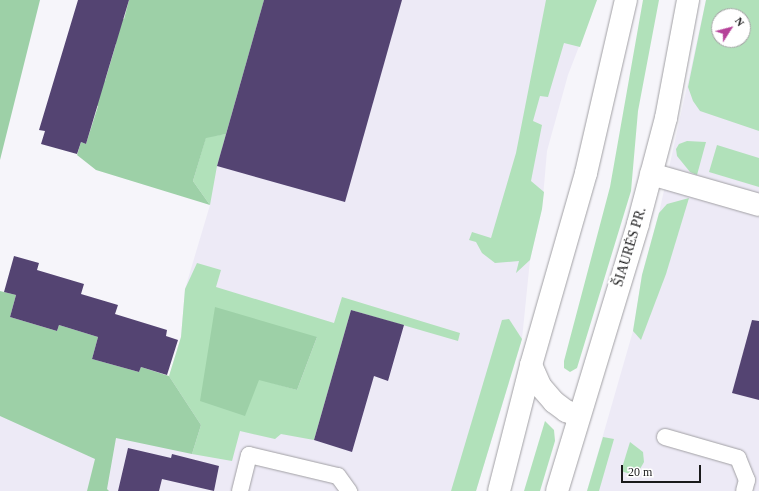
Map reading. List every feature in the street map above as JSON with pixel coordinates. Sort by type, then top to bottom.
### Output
[{"type":"main road","points":[[499,491],[531,364],[586,173],[626,0]]},
{"type":"main road","name":"ŠIAURĖS PR.","points":[[557,491],[651,174],[666,118],[688,0]]},
{"type":"main road","points":[[651,174],[759,204]]},
{"type":"main road","points":[[531,364],[541,387],[554,402],[566,411],[579,416]]},
{"type":"lane","points":[[665,437],[738,458],[747,480],[744,491]]},
{"type":"lane","points":[[240,491],[249,455],[338,476],[349,491]]},
{"type":"shaded area","points":[[197,0],[597,0],[568,75],[547,151],[542,209],[530,260],[522,339],[476,491],[0,491],[0,356],[161,403],[181,337],[185,289],[210,205],[193,181]]},
{"type":"shaded area","points":[[706,0],[759,0],[759,491],[587,491],[633,331],[642,275],[659,213]]},
{"type":"green space","points":[[0,0],[40,0],[0,160]]},
{"type":"green space","points":[[129,0],[264,0],[226,134],[206,138],[193,181],[210,205],[96,170],[77,155],[81,142],[86,144],[98,106],[93,104],[100,80],[105,81],[116,44],[111,42],[118,17],[124,19]]},
{"type":"green space","points":[[546,0],[597,0],[580,47],[564,43],[548,97],[540,96],[533,121],[542,125],[531,181],[544,192],[542,209],[530,260],[516,273],[519,261],[495,263],[482,253],[476,242],[469,240],[472,232],[491,238],[516,153]]},
{"type":"green space","points":[[643,0],[659,0],[638,111],[631,191],[577,368],[570,372],[564,368],[564,361],[610,187]]},
{"type":"green space","points":[[706,0],[759,0],[759,131],[700,111],[693,101],[688,87]]},
{"type":"green space","points":[[226,134],[217,166],[210,205],[193,181],[206,137]]},
{"type":"green space","points":[[687,141],[706,142],[697,175],[690,172],[677,156],[676,149],[679,144]]},
{"type":"green space","points":[[717,145],[759,158],[759,187],[709,172]]},
{"type":"green space","points":[[689,198],[666,274],[641,340],[633,331],[642,275],[659,213],[667,204]]},
{"type":"green space","points":[[197,263],[221,270],[216,287],[334,323],[342,297],[460,333],[458,341],[351,310],[314,440],[281,434],[275,439],[240,431],[232,461],[192,454],[201,425],[169,376],[181,337],[185,289]],"holes":[[[317,337],[297,390],[259,379]]]},
{"type":"green space","points":[[0,291],[16,295],[10,317],[57,331],[59,325],[98,337],[92,359],[139,372],[141,367],[169,376],[201,425],[192,454],[116,438],[107,489],[109,491],[87,491],[95,459],[0,416]]},
{"type":"green space","points":[[215,307],[317,337],[297,390],[259,380],[245,416],[200,401]]},
{"type":"green space","points":[[509,319],[522,339],[476,491],[451,491],[502,320]]},
{"type":"green space","points":[[545,421],[554,430],[555,441],[540,491],[524,491]]},
{"type":"green space","points":[[603,437],[614,439],[599,491],[587,491]]},
{"type":"green space","points":[[630,442],[643,452],[644,462],[636,476],[621,471]]},
{"type":"building","points":[[78,0],[129,0],[86,144],[81,142],[77,154],[41,144],[45,131],[39,130]]},
{"type":"building","points":[[264,0],[402,0],[345,202],[217,166]]},
{"type":"building","points":[[14,256],[39,263],[37,270],[84,284],[81,294],[118,305],[115,314],[167,330],[166,336],[178,340],[167,375],[141,367],[139,372],[92,359],[98,337],[59,325],[57,331],[10,317],[16,295],[4,292]]},
{"type":"building","points":[[351,310],[404,325],[388,381],[374,376],[352,452],[314,440]]},
{"type":"building","points":[[752,320],[759,321],[759,400],[732,393]]},
{"type":"building","points":[[128,448],[171,458],[172,454],[219,466],[214,491],[162,479],[159,491],[118,491]]}]
